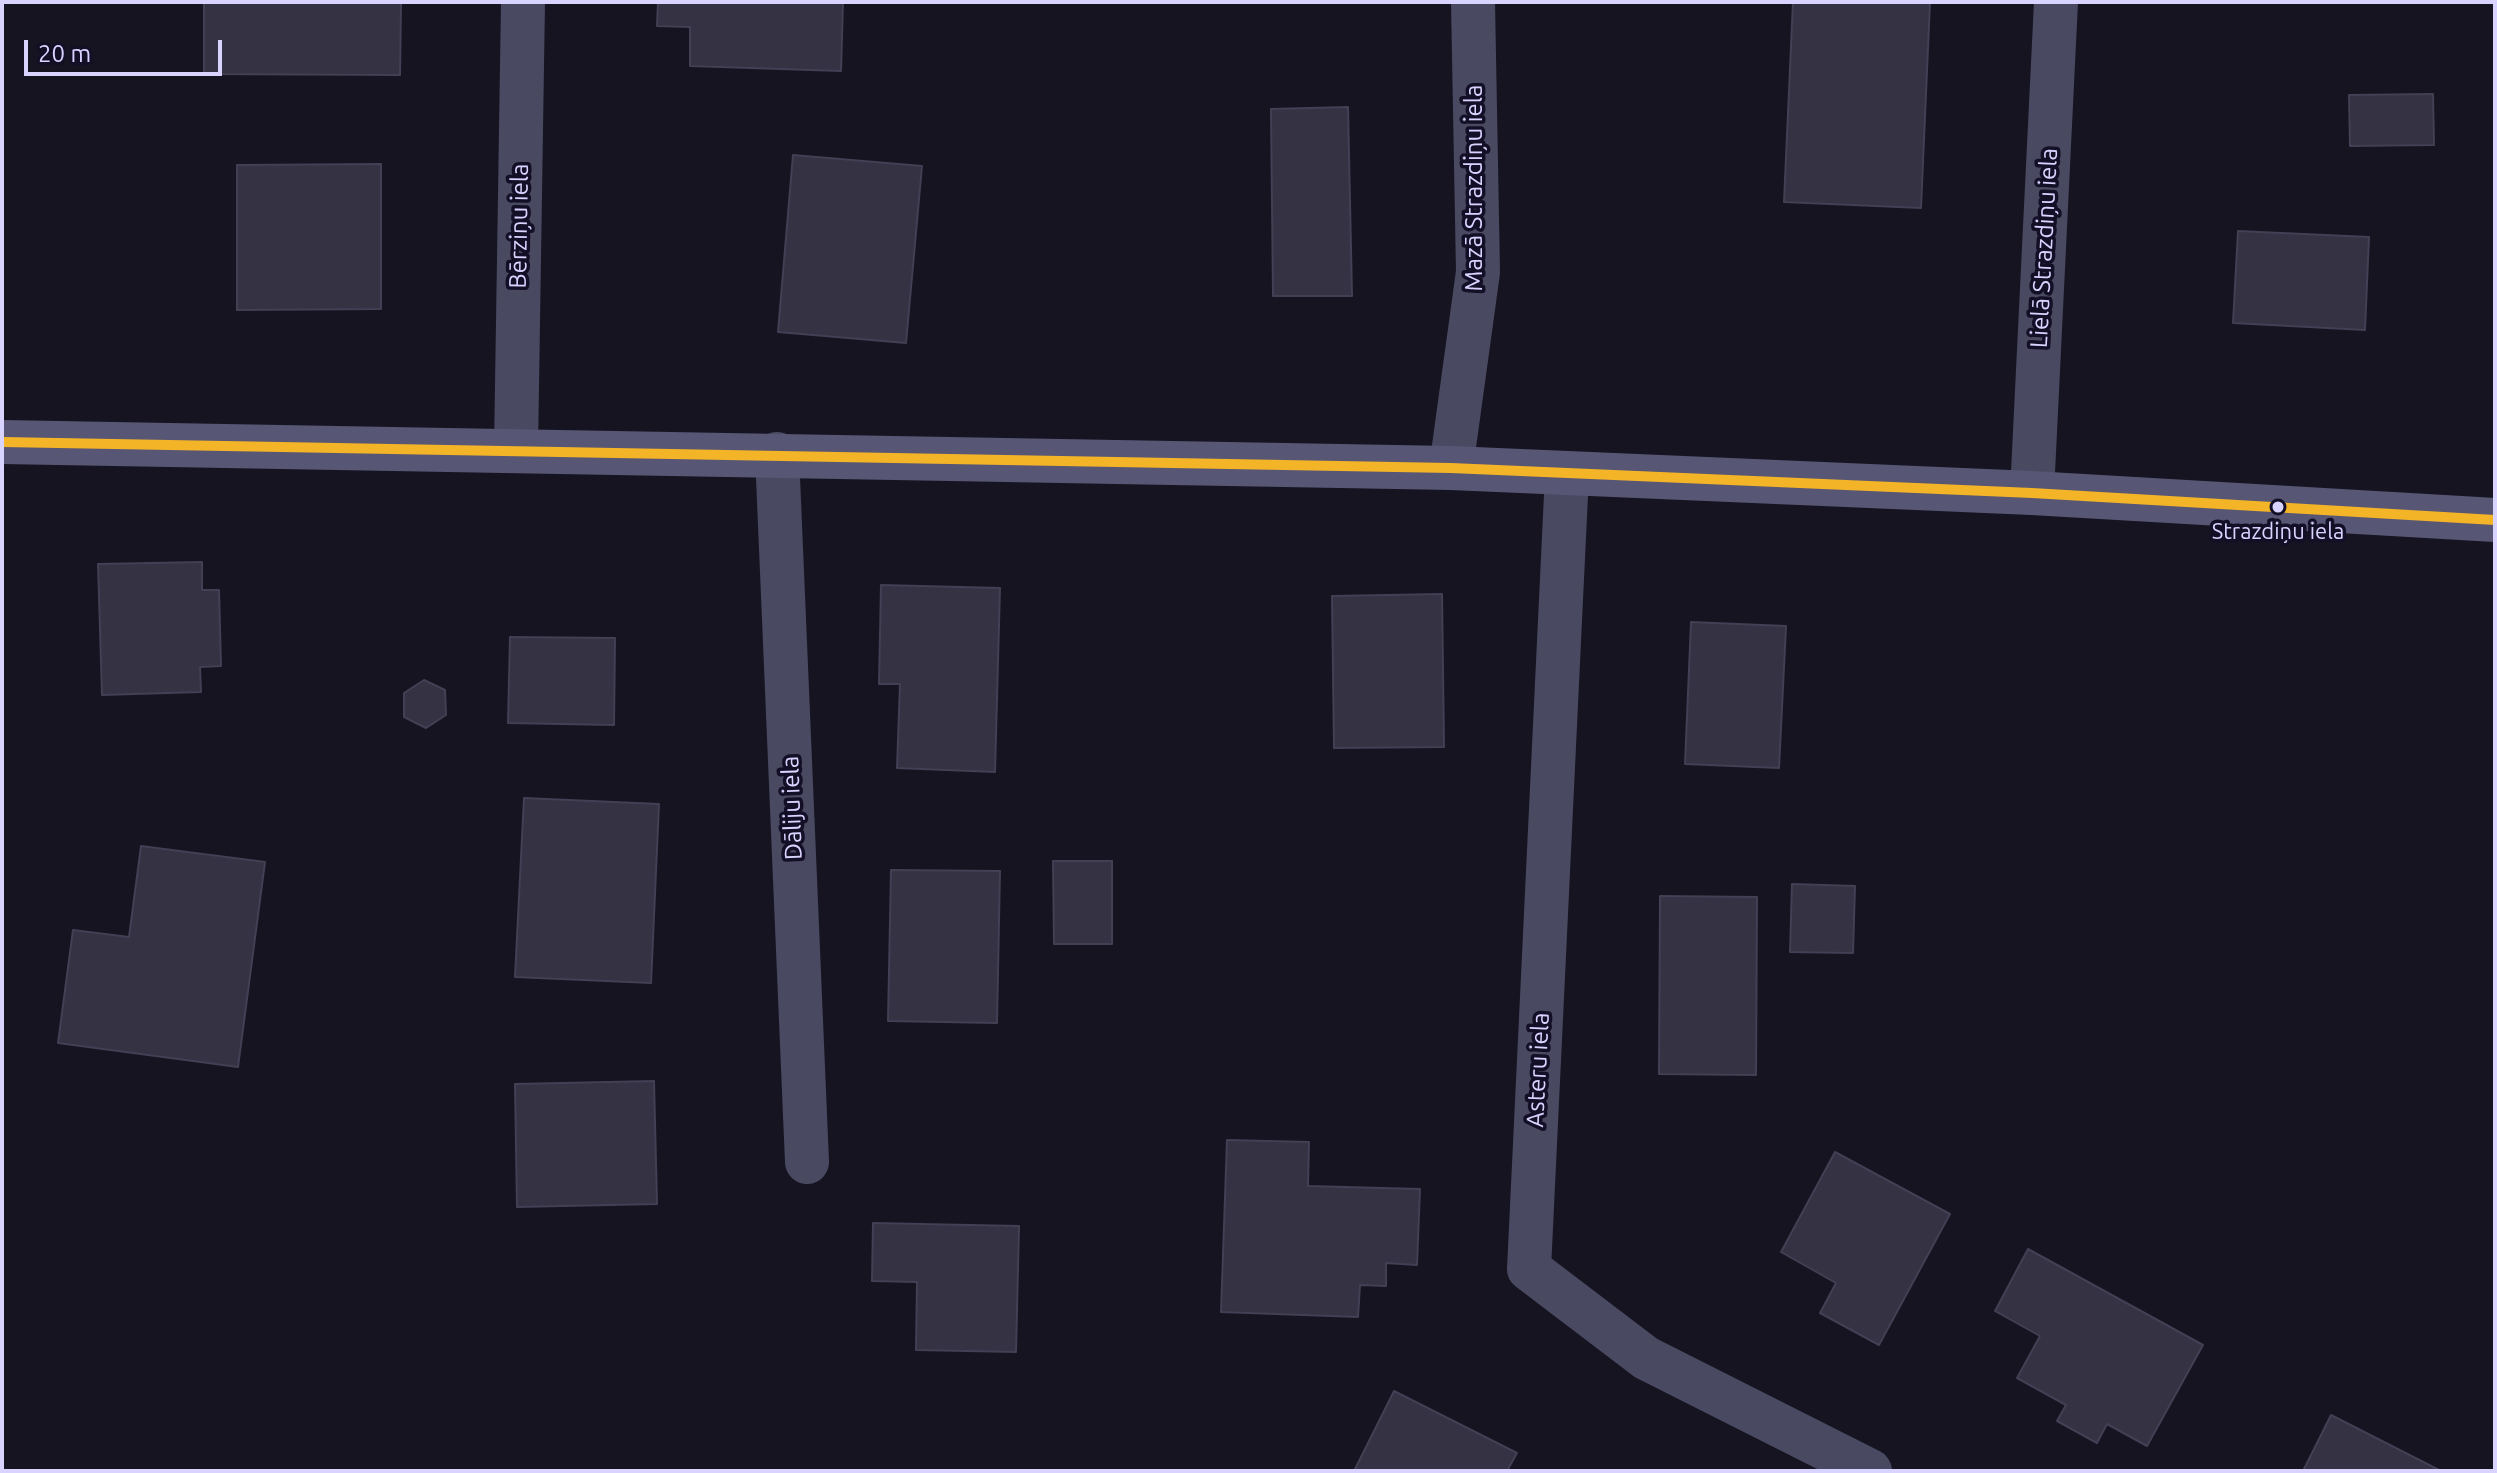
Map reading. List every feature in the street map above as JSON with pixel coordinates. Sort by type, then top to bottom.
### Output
[{"type":"street","name":"Bērziņu iela","points":[[516,450],[523,2]]},
{"type":"street","name":"Mazā Strazdiņu iela","points":[[1451,468],[1478,272],[1473,2]]},
{"type":"street","name":"Lielā Strazdiņu iela","points":[[2032,493],[2056,2]]},
{"type":"street","points":[[2,442],[1451,468],[2032,493],[2495,520]]},
{"type":"street","name":"Dāliju iela","points":[[777,454],[807,1162]]},
{"type":"street","name":"Asteru iela","points":[[1567,474],[1529,1269],[1646,1358],[1870,1471]]},
{"type":"building","points":[[204,2],[401,2],[400,75],[204,74]]},
{"type":"building","points":[[658,2],[843,2],[841,71],[690,66],[690,27],[657,26]]},
{"type":"building","points":[[1793,2],[1930,2],[1921,208],[1784,202]]},
{"type":"building","points":[[2433,94],[2434,145],[2350,146],[2349,95]]},
{"type":"building","points":[[1348,107],[1352,296],[1273,296],[1271,109]]},
{"type":"building","points":[[793,155],[922,166],[906,343],[778,332]]},
{"type":"building","points":[[381,164],[381,309],[237,310],[237,165]]},
{"type":"building","points":[[2238,231],[2369,237],[2365,330],[2233,323]]},
{"type":"building","points":[[202,562],[202,590],[219,590],[221,666],[200,667],[201,692],[102,695],[98,564]]},
{"type":"building","points":[[881,585],[1000,588],[995,772],[897,768],[900,684],[879,684]]},
{"type":"building","points":[[1442,594],[1444,747],[1334,748],[1332,596]]},
{"type":"building","points":[[1691,622],[1786,626],[1779,768],[1685,764]]},
{"type":"building","points":[[510,637],[615,638],[614,725],[508,723]]},
{"type":"building","points":[[424,680],[445,690],[446,715],[426,728],[404,717],[404,693]]},
{"type":"building","points":[[524,798],[659,804],[651,983],[515,977]]},
{"type":"building","points":[[141,846],[265,862],[238,1067],[58,1043],[73,930],[129,937]]},
{"type":"building","points":[[1053,861],[1112,861],[1112,944],[1054,944]]},
{"type":"building","points":[[891,870],[1000,871],[997,1023],[888,1021]]},
{"type":"building","points":[[1792,884],[1855,886],[1853,953],[1790,952]]},
{"type":"building","points":[[1660,896],[1757,897],[1756,1075],[1659,1074]]},
{"type":"building","points":[[654,1081],[657,1204],[517,1207],[515,1084]]},
{"type":"building","points":[[1227,1140],[1309,1142],[1308,1186],[1420,1189],[1417,1265],[1386,1263],[1386,1286],[1360,1285],[1358,1317],[1221,1312]]},
{"type":"building","points":[[1835,1152],[1950,1214],[1879,1345],[1820,1313],[1836,1283],[1781,1252]]},
{"type":"building","points":[[873,1223],[1019,1226],[1016,1352],[916,1350],[917,1282],[872,1281]]},
{"type":"building","points":[[2028,1249],[2203,1345],[2147,1446],[2107,1424],[2097,1443],[2057,1421],[2066,1405],[2017,1378],[2040,1336],[1995,1311]]},
{"type":"building","points":[[1394,1391],[1517,1453],[1507,1471],[1354,1471]]},
{"type":"building","points":[[2331,1415],[2441,1471],[2303,1471]]},
{"type":"transit line","points":[[2,442],[1451,468],[2032,493],[2495,520]]},
{"type":"place","name":"Strazdiņu iela","points":[[2278,507]]}]
